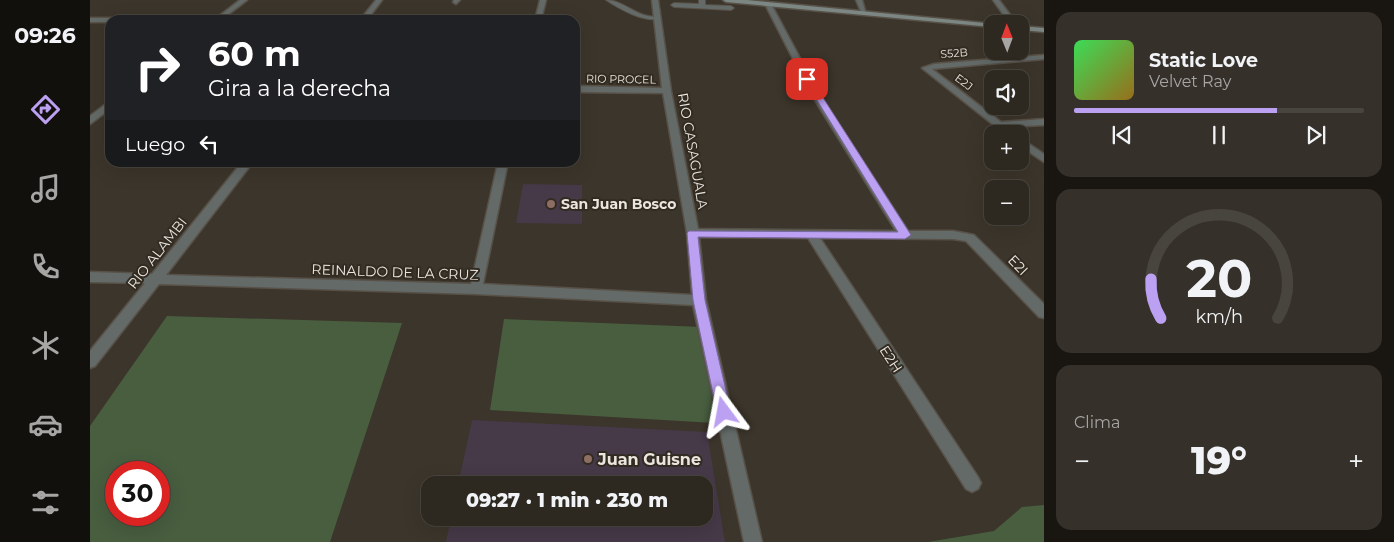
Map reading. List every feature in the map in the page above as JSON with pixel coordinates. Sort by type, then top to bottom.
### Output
[{"type":"main road","points":[[726,0],[984,24]]},
{"type":"main road","points":[[1029,29],[1044,30]]},
{"type":"street","points":[[224,15],[244,0]]},
{"type":"street","points":[[367,15],[379,0]]},
{"type":"street","points":[[540,15],[544,0]]},
{"type":"street","name":"RIO CASAGUALA","points":[[655,0],[668,91],[693,233],[699,300],[753,542]]},
{"type":"street","points":[[859,0],[864,13]]},
{"type":"street","points":[[996,0],[1007,15]]},
{"type":"street","points":[[768,4],[815,94],[905,235]]},
{"type":"street","points":[[90,20],[105,20]]},
{"type":"street","name":"S52B","points":[[926,68],[1044,57]]},
{"type":"street","name":"E2J","points":[[926,68],[999,125]]},
{"type":"street","name":"RIO PROCEL","points":[[580,89],[668,91]]},
{"type":"street","points":[[91,120],[105,108]]},
{"type":"street","points":[[1011,125],[1044,122]]},
{"type":"street","points":[[1029,148],[1044,159]]},
{"type":"street","name":"RIO ALAMBI","points":[[90,362],[244,167]]},
{"type":"street","points":[[476,289],[502,167]]},
{"type":"street","points":[[693,233],[905,235]]},
{"type":"street","name":"E2H","points":[[811,234],[972,483]]},
{"type":"street","name":"E2I","points":[[905,235],[953,235],[970,238],[1044,313]]},
{"type":"street","name":"REINALDO DE LA CRUZ","points":[[90,277],[476,289],[699,300]]},
{"type":"lane","points":[[609,0],[645,18],[657,18]]},
{"type":"lane","points":[[674,4],[702,3],[731,8]]},
{"type":"shaded area","name":"San Juan Bosco","points":[[523,184],[582,185],[582,224],[516,223]]},
{"type":"shaded area","name":"Juan Guisne","points":[[472,420],[707,432],[725,542],[446,542],[449,526],[713,526],[713,476],[460,476]]},
{"type":"green space","points":[[167,316],[402,323],[330,542],[90,542],[90,426]]},
{"type":"green space","points":[[504,319],[702,327],[715,423],[490,410]]},
{"type":"green space","points":[[1044,505],[1044,542],[928,542],[994,531],[1022,507]]},
{"type":"place","name":"San Juan Bosco","points":[[551,204]]},
{"type":"place","name":"Juan Guisne","points":[[588,459]]},
{"type":"route","points":[[724,412],[699,300],[693,233],[905,235],[807,79]]}]
